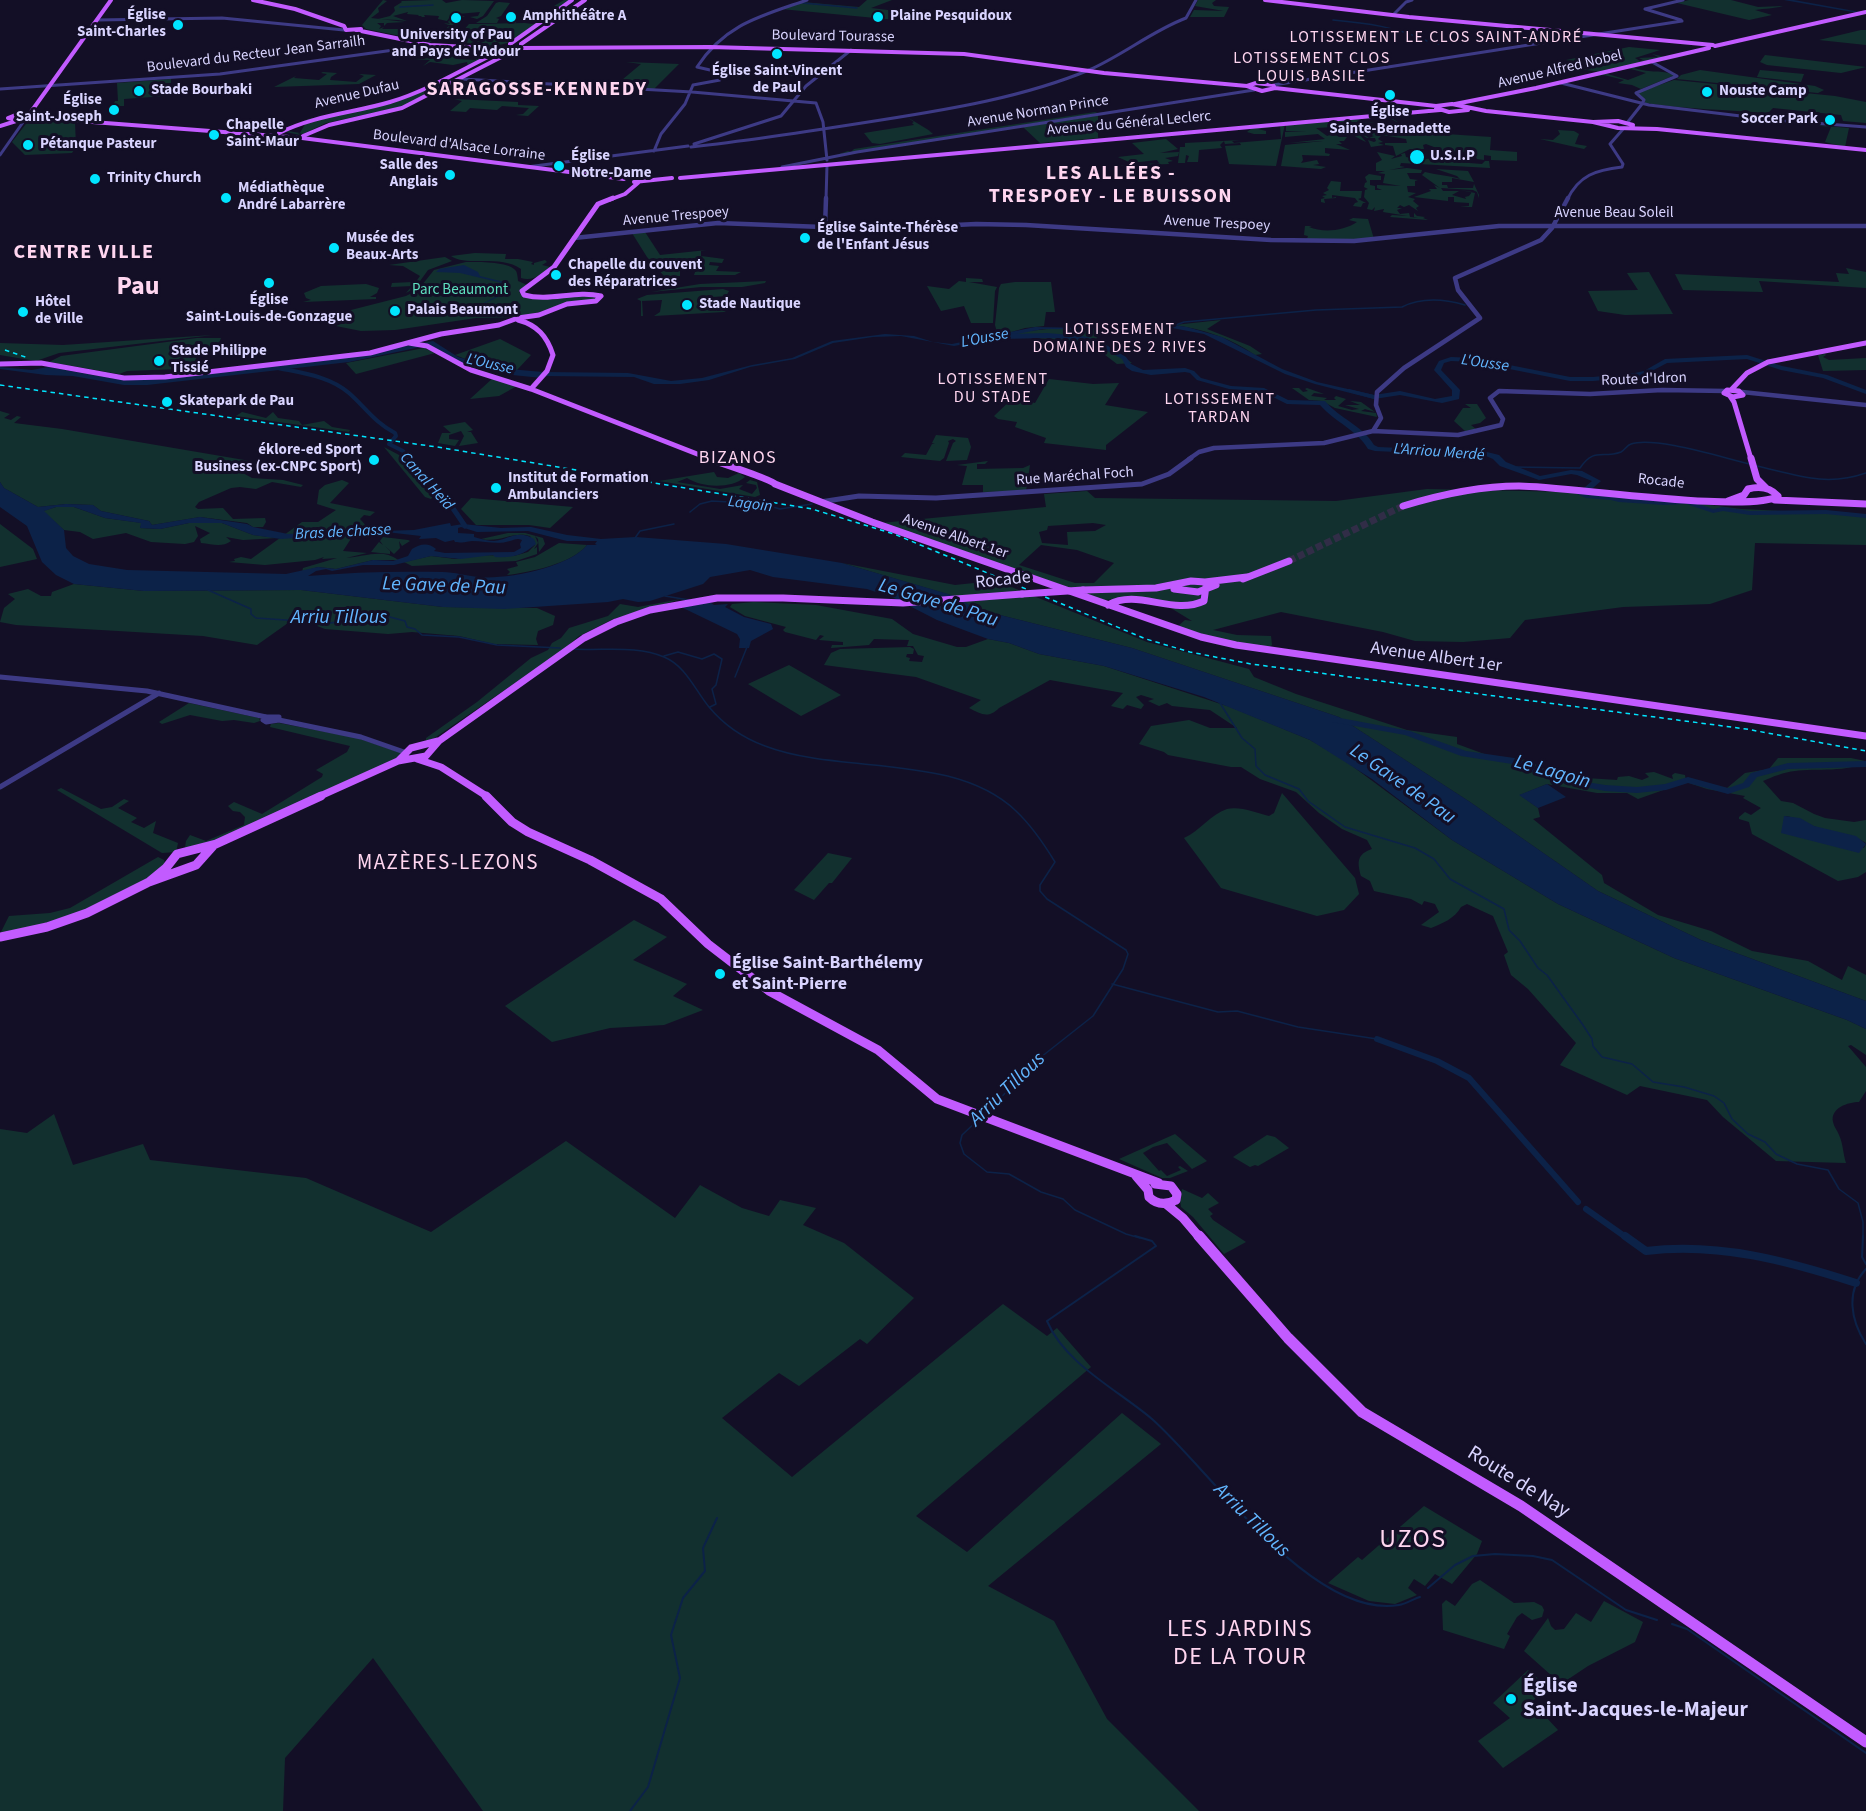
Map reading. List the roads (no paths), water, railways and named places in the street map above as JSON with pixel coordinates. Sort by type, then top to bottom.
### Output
[{"type":"main road","points":[[2,125],[20,119],[33,109],[111,0]]},
{"type":"main road","points":[[254,0],[290,7],[350,26],[359,26],[358,29]]},
{"type":"main road","points":[[254,0],[295,9],[344,28],[432,44],[575,49],[710,47]]},
{"type":"main road","points":[[504,47],[572,0]]},
{"type":"main road","points":[[303,137],[329,124],[402,108],[462,79],[520,47],[585,0]]},
{"type":"main road","points":[[1265,0],[1714,46]]},
{"type":"main road","name":"Avenue Alfred Nobel","points":[[1455,104],[1561,83],[1866,12]]},
{"type":"main road","points":[[344,28],[350,26]]},
{"type":"main road","points":[[510,44],[520,47]]},
{"type":"main road","name":"Avenue Dufau","points":[[278,134],[312,117],[383,105],[402,99],[504,47]]},
{"type":"main road","name":"Boulevard Tourasse","points":[[710,47],[964,54],[1100,72],[1247,86]]},
{"type":"main road","points":[[837,50],[846,53],[859,50]]},
{"type":"main road","points":[[1095,67],[1100,72]]},
{"type":"main road","points":[[1247,86],[1256,83],[1439,107],[1866,150]]},
{"type":"main road","points":[[1247,86],[1254,90],[1274,87]]},
{"type":"main road","name":"Avenue Alfred Nobel","points":[[1462,108],[1474,102]]},
{"type":"main road","points":[[1439,107],[1455,104],[1462,108]]},
{"type":"main road","name":"Avenue du Général Leclerc","points":[[826,160],[864,160],[1439,107]]},
{"type":"main road","points":[[20,119],[33,109]]},
{"type":"main road","name":"Boulevard d'Alsace Lorraine","points":[[20,119],[278,134],[637,182]]},
{"type":"main road","points":[[1306,121],[1334,122]]},
{"type":"main road","points":[[1607,123],[1621,122],[1625,126]]},
{"type":"main road","points":[[309,133],[309,136],[319,139]]},
{"type":"main road","points":[[0,364],[41,363],[142,379],[366,353],[413,344],[441,334],[523,319],[567,304],[596,301],[602,298],[595,294],[531,298],[524,295],[522,291],[554,267],[597,204],[627,193],[637,182],[782,167],[826,160]]},
{"type":"main road","points":[[680,177],[826,160]]},
{"type":"main road","points":[[505,322],[523,319],[541,329],[554,358],[537,388]]},
{"type":"main road","points":[[1853,504],[1776,497],[1766,488],[1757,479],[1734,394],[1738,382],[1747,373],[1764,363],[1792,355],[1866,343]]},
{"type":"main road","points":[[413,344],[427,346],[471,370],[537,388],[750,475],[750,477],[775,484],[820,502]]},
{"type":"main road","points":[[1754,470],[1764,482],[1778,490],[1820,501]]},
{"type":"main road","points":[[1754,487],[1757,479]]},
{"type":"main road","points":[[1728,501],[1746,494],[1746,490],[1754,487],[1766,488]]},
{"type":"main road","points":[[1403,506],[1430,496],[1468,489],[1591,490]]},
{"type":"main road","name":"Rocade","points":[[1591,490],[1728,501]]},
{"type":"main road","points":[[1746,494],[1757,500]]},
{"type":"main road","points":[[1728,501],[1776,497],[1866,504]]},
{"type":"main road","name":"Avenue Albert 1er","points":[[820,502],[880,525],[1219,642],[1866,736]]},
{"type":"main road","points":[[1186,589],[1206,589],[1289,561]]},
{"type":"main road","points":[[1186,589],[1191,581],[1247,577]]},
{"type":"main road","points":[[1117,605],[1136,601],[1192,606],[1202,603],[1206,586],[1201,582]]},
{"type":"main road","points":[[1186,589],[1198,598],[1192,606]]},
{"type":"main road","name":"Rocade","points":[[439,741],[583,638],[628,617],[684,602],[709,598],[766,596],[918,603],[1083,590],[1186,589]]},
{"type":"main road","points":[[410,754],[428,753],[439,741]]},
{"type":"main road","points":[[149,882],[177,854],[216,844],[410,754],[428,753],[489,798],[512,822],[528,832],[590,860],[662,899],[708,944],[770,991],[878,1050],[937,1099],[971,1113],[1133,1173],[1159,1183],[1167,1183],[1174,1188],[1177,1194],[1171,1202],[1152,1200],[1148,1190],[1133,1173]]},
{"type":"main road","points":[[0,937],[47,927],[87,913],[149,882],[196,865],[202,856],[216,844]]},
{"type":"main road","points":[[192,851],[199,852],[202,856]]},
{"type":"main road","points":[[171,862],[173,867],[181,869]]},
{"type":"main road","points":[[1148,1190],[1159,1183]]},
{"type":"main road","name":"Route de Nay","points":[[1171,1202],[1288,1338],[1362,1412],[1521,1506],[1866,1742]]},
{"type":"street","points":[[654,151],[662,130],[679,114],[692,92],[693,85],[720,80],[723,73],[697,67],[710,47],[751,19],[807,0]]},
{"type":"street","points":[[527,167],[692,146],[702,147],[824,129],[980,102],[1037,88],[1089,70],[1165,26],[1186,18],[1196,0]]},
{"type":"street","points":[[1394,14],[1412,0]]},
{"type":"street","points":[[1274,87],[1682,21],[1645,9],[1683,0]]},
{"type":"street","points":[[97,20],[222,18],[319,28],[344,28]]},
{"type":"street","name":"Boulevard du Recteur Jean Sarrailh","points":[[0,89],[220,74],[432,44]]},
{"type":"street","points":[[692,146],[720,134],[781,116],[806,86],[851,50]]},
{"type":"street","points":[[1373,431],[1380,418],[1376,398],[1404,368],[1480,318],[1478,312],[1467,303],[1455,283],[1455,278],[1541,240],[1553,226],[1568,195],[1582,177],[1601,168],[1622,167],[1623,164],[1610,144],[1642,104],[1644,100],[1636,93],[1677,76],[1652,62]]},
{"type":"street","points":[[462,79],[692,92],[818,104],[824,129],[826,160],[825,228]]},
{"type":"street","points":[[1561,83],[1642,104],[1785,121],[1866,127]]},
{"type":"street","points":[[826,160],[851,150],[1247,86]]},
{"type":"street","name":"Avenue Norman Prince","points":[[826,160],[857,152],[1254,90]]},
{"type":"street","points":[[0,154],[20,119]]},
{"type":"street","points":[[851,150],[857,152]]},
{"type":"street","name":"Avenue Trespoey","points":[[574,238],[713,224],[886,229],[976,224],[1271,240],[1354,241],[1499,226]]},
{"type":"street","name":"Avenue Beau Soleil","points":[[1499,226],[1866,226]]},
{"type":"street","name":"Route d'Idron","points":[[1575,394],[1662,390],[1714,391],[1866,405]]},
{"type":"street","name":"Rue Maréchal Foch","points":[[820,502],[854,496],[936,498],[1142,484],[1169,474],[1199,452],[1214,448],[1324,443],[1373,431],[1448,435],[1474,433],[1501,425],[1503,419],[1490,398],[1496,392],[1575,394]]},
{"type":"street","points":[[0,677],[159,693],[266,717],[263,720],[266,722],[279,720],[361,736],[410,754]]},
{"type":"street","points":[[0,787],[159,693]]},
{"type":"water","points":[[464,265],[478,272],[480,276],[504,282],[501,288],[508,292],[471,310],[483,311],[475,316],[473,315],[478,311],[468,311],[505,292],[499,288],[502,283],[460,273],[436,272],[439,269]]},
{"type":"water","name":"L'Ousse","points":[[1167,324],[1222,337],[1282,369],[1317,382],[1374,395],[1374,399],[1285,374],[1204,334],[1167,327],[1139,330],[1043,329],[954,346],[901,336],[873,337],[833,343],[795,359],[750,367],[709,380],[680,384],[654,384],[634,377],[547,376],[542,378],[503,374],[468,366],[430,345],[349,362],[147,385],[124,385],[73,376],[0,369],[0,367],[32,370],[48,367],[115,379],[158,380],[352,356],[433,341],[458,357],[497,368],[543,372],[628,373],[671,381],[702,378],[752,365],[792,358],[832,341],[885,334],[914,336],[933,342],[952,344],[1035,327],[1137,329]]},
{"type":"water","points":[[0,482],[4,488],[38,507],[66,504],[93,505],[101,511],[149,521],[152,525],[200,517],[247,524],[288,534],[414,530],[450,523],[451,526],[463,524],[501,528],[531,527],[567,535],[601,539],[636,537],[726,544],[842,563],[955,596],[969,605],[988,612],[1132,648],[1339,717],[1470,802],[1598,891],[1701,940],[1866,1001],[1866,1029],[1847,1020],[1674,958],[1558,904],[1452,840],[1372,779],[1310,740],[1204,697],[1104,666],[1039,654],[1009,643],[988,639],[937,620],[894,598],[867,589],[773,577],[750,570],[710,577],[703,584],[650,601],[638,602],[623,599],[504,609],[443,607],[301,590],[144,591],[74,584],[56,575],[42,562],[27,526],[0,507]],"holes":[[[56,507],[74,507],[105,518],[141,523],[140,528],[160,529],[189,523],[222,523],[253,535],[281,539],[386,532],[421,536],[419,539],[436,538],[445,542],[454,540],[455,542],[501,543],[516,539],[522,540],[521,548],[514,552],[445,553],[434,551],[436,549],[424,544],[412,549],[408,556],[393,561],[373,560],[336,569],[318,567],[286,574],[127,570],[89,564],[73,556],[66,548],[64,530],[44,511]],[[458,528],[477,532],[528,531],[567,541],[597,541],[595,544],[597,545],[587,545],[579,553],[552,566],[505,576],[479,577],[447,572],[308,576],[326,569],[332,571],[363,565],[394,565],[431,556],[461,559],[493,555],[508,557],[522,553],[536,544],[534,539],[523,535],[494,541],[484,540],[474,537],[474,534],[458,533]]]},
{"type":"water","points":[[708,601],[714,605],[728,604],[725,607],[744,617],[771,624],[773,629],[751,641],[749,648],[739,648],[740,639],[737,634],[681,607]]},
{"type":"water","points":[[1547,784],[1566,797],[1538,808],[1519,795]]},
{"type":"water","points":[[1784,816],[1800,818],[1814,826],[1856,836],[1866,844],[1859,853],[1781,833]]},
{"type":"waterway","points":[[1786,0],[1858,12]]},
{"type":"waterway","points":[[803,3],[857,8]]},
{"type":"waterway","points":[[400,7],[433,5]]},
{"type":"waterway","points":[[1333,20],[1381,26],[1427,41]]},
{"type":"waterway","points":[[1431,42],[1439,44]]},
{"type":"waterway","points":[[1173,326],[1184,322],[1316,310],[1402,307],[1425,300],[1441,300],[1465,305]]},
{"type":"waterway","name":"L'Arriou Merdé","points":[[1000,337],[1033,335],[1091,340],[1124,358],[1135,370],[1142,372],[1185,370],[1192,372],[1199,379],[1231,388],[1262,389],[1287,402],[1322,403],[1330,412],[1366,438],[1371,447],[1378,449],[1487,454],[1496,457],[1503,464],[1539,478],[1571,472],[1597,481],[1581,494],[1619,500],[1687,502],[1713,511],[1723,509],[1750,513],[1826,512],[1866,516]]},
{"type":"waterway","name":"L'Ousse","points":[[1349,391],[1374,397],[1400,393],[1435,401],[1449,400],[1456,397],[1456,390],[1437,370],[1441,362],[1451,359],[1474,360],[1570,379],[1593,379],[1635,375],[1646,372],[1665,361],[1747,357],[1781,368],[1825,376],[1866,392]]},
{"type":"waterway","name":"Canal Heïd","points":[[278,368],[315,376],[341,387],[376,420],[395,433],[396,436],[389,444],[403,451],[410,459]]},
{"type":"waterway","points":[[1512,467],[1580,468],[1594,456],[1621,452],[1630,445],[1642,442],[1672,445],[1750,464]]},
{"type":"waterway","name":"Canal Heïd","points":[[409,458],[450,504],[465,526]]},
{"type":"waterway","points":[[1757,466],[1798,476],[1824,479],[1838,479],[1866,473]]},
{"type":"waterway","name":"Lagoin","points":[[690,512],[700,504],[712,501],[762,504],[780,509],[812,504]]},
{"type":"waterway","name":"Lagoin","points":[[635,538],[640,531],[674,524]]},
{"type":"waterway","name":"Arriu Tillous","points":[[208,590],[251,609],[251,614],[256,618],[330,623],[386,616],[405,621],[407,627],[415,629],[422,635],[459,637],[497,645],[560,648]]},
{"type":"waterway","points":[[665,596],[689,600]]},
{"type":"waterway","points":[[735,677],[747,647]]},
{"type":"waterway","name":"Arriu Tillous","points":[[574,649],[643,651],[672,661],[684,672],[721,720],[742,735],[765,746],[795,755],[929,772],[961,780],[991,792],[1016,811],[1027,823],[1055,862],[1040,885],[1040,891],[1047,899],[1126,950],[1128,954],[1123,969],[1113,984]]},
{"type":"waterway","points":[[664,656],[678,652],[702,659],[714,654],[722,659],[716,685],[712,689],[716,704],[710,707]]},
{"type":"waterway","points":[[1220,703],[1242,738],[1255,749],[1256,766],[1265,775],[1299,789],[1308,801],[1345,827],[1415,848],[1434,859],[1450,879],[1504,909],[1509,930],[1520,941],[1538,968],[1547,975],[1583,1025],[1592,1039],[1593,1046],[1602,1057],[1632,1064],[1653,1082],[1684,1087],[1714,1096],[1724,1103],[1732,1119],[1748,1134],[1765,1142],[1776,1154],[1797,1164],[1828,1170],[1839,1189],[1858,1203],[1863,1222],[1863,1236]]},
{"type":"waterway","name":"Le Lagoin","points":[[1335,720],[1407,733],[1464,754],[1514,761],[1566,781],[1605,788],[1637,790],[1666,787],[1688,780],[1728,791],[1746,785],[1754,775],[1788,766],[1866,764]]},
{"type":"waterway","name":"Arriu Tillous","points":[[986,1113],[1036,1061],[1093,1016],[1113,984]]},
{"type":"waterway","points":[[1113,984],[1218,1012],[1237,1011],[1298,1027],[1377,1039]]},
{"type":"waterway","points":[[1377,1039],[1437,1061],[1469,1078],[1578,1202]]},
{"type":"waterway","name":"Arriu Tillous","points":[[978,1120],[962,1135],[960,1143],[964,1154],[987,1172],[1009,1174],[1041,1192],[1063,1199],[1075,1210],[1126,1234],[1140,1238]]},
{"type":"waterway","points":[[1586,1209],[1627,1238]]},
{"type":"waterway","name":"Arriu Tillous","points":[[1135,1236],[1152,1241],[1156,1246],[1047,1321],[1066,1350],[1079,1363],[1152,1419],[1265,1537],[1298,1566],[1332,1589],[1366,1603],[1399,1605],[1420,1597]]},
{"type":"waterway","points":[[1625,1236],[1646,1251],[1673,1249],[1726,1251],[1805,1267],[1856,1283]]},
{"type":"waterway","points":[[1863,1236],[1862,1257],[1866,1264]]},
{"type":"waterway","points":[[1866,1269],[1855,1287],[1852,1306],[1857,1326],[1866,1344]]},
{"type":"waterway","points":[[630,1811],[648,1787],[680,1678],[671,1635],[683,1598],[705,1571],[703,1548],[717,1518]]},
{"type":"waterway","name":"Arriu Tillous","points":[[1428,1588],[1455,1565],[1473,1556],[1495,1554],[1533,1556],[1552,1560],[1626,1610],[1657,1620]]},
{"type":"waterway","name":"Arriu Tillous","points":[[1672,1624],[1687,1629],[1866,1753]]},
{"type":"tunnel","points":[[1289,561],[1403,506]]},
{"type":"railway","points":[[5,350],[28,358]]},
{"type":"railway","points":[[0,385],[437,447],[812,509],[894,534],[1146,639],[1190,652],[1251,664],[1746,729],[1866,751]]},
{"type":"place","name":"Amphithéâtre A","points":[[511,17]]},
{"type":"place","name":"Plaine Pesquidoux","points":[[878,17]]},
{"type":"place","name":"University of Pau and Pays de l'Adour","points":[[456,18]]},
{"type":"place","name":"Église Saint-Charles","points":[[178,25]]},
{"type":"place","name":"Église Saint-Vincent de Paul","points":[[777,54]]},
{"type":"place","name":"Stade Bourbaki","points":[[139,91]]},
{"type":"place","name":"Nouste Camp","points":[[1707,92]]},
{"type":"place","name":"Église Sainte-Bernadette","points":[[1390,95]]},
{"type":"place","name":"Église Saint-Joseph","points":[[114,110]]},
{"type":"place","name":"Soccer Park","points":[[1830,120]]},
{"type":"place","name":"Chapelle Saint-Maur","points":[[214,135]]},
{"type":"place","name":"Pétanque Pasteur","points":[[28,145]]},
{"type":"place","name":"U.S.I.P","points":[[1417,157]]},
{"type":"place","name":"Église Notre-Dame","points":[[559,166]]},
{"type":"place","name":"Salle des Anglais","points":[[450,175]]},
{"type":"place","name":"Trinity Church","points":[[95,179]]},
{"type":"place","name":"Médiathèque André Labarrère","points":[[226,198]]},
{"type":"place","name":"Église Sainte-Thérèse de l'Enfant Jésus","points":[[805,238]]},
{"type":"place","name":"Musée des Beaux-Arts","points":[[334,248]]},
{"type":"place","name":"Chapelle du couvent des Réparatrices","points":[[556,275]]},
{"type":"place","name":"Église Saint-Louis-de-Gonzague","points":[[269,283]]},
{"type":"place","name":"Stade Nautique","points":[[687,305]]},
{"type":"place","name":"Palais Beaumont","points":[[395,311]]},
{"type":"place","name":"Hôtel de Ville","points":[[23,312]]},
{"type":"place","name":"Stade Philippe Tissié","points":[[159,361]]},
{"type":"place","name":"Skatepark de Pau","points":[[167,402]]},
{"type":"place","name":"éklore-ed Sport Business (ex-CNPC Sport)","points":[[374,460]]},
{"type":"place","name":"Institut de Formation Ambulanciers","points":[[496,488]]},
{"type":"place","name":"Église Saint-Barthélemy et Saint-Pierre","points":[[720,974]]},
{"type":"place","name":"Église Saint-Jacques-le-Majeur","points":[[1511,1699]]},
{"type":"district","name":"LOTISSEMENT LE CLOS SAINT-ANDRÉ","points":[[1436,38]]},
{"type":"district","name":"LOTISSEMENT CLOS LOUIS BASILE","points":[[1312,68]]},
{"type":"district","name":"SARAGOSSE-KENNEDY","points":[[537,91]]},
{"type":"district","name":"LES ALLÉES - TRESPOEY - LE BUISSON","points":[[1111,186]]},
{"type":"district","name":"CENTRE VILLE","points":[[84,254]]},
{"type":"district","name":"Pau","points":[[138,288]]},
{"type":"district","name":"LOTISSEMENT DOMAINE DES 2 RIVES","points":[[1120,339]]},
{"type":"district","name":"LOTISSEMENT DU STADE","points":[[993,389]]},
{"type":"district","name":"LOTISSEMENT TARDAN","points":[[1220,409]]},
{"type":"district","name":"BIZANOS","points":[[738,459]]},
{"type":"district","name":"MAZÈRES-LEZONS","points":[[448,864]]},
{"type":"district","name":"UZOS","points":[[1413,1541]]},
{"type":"district","name":"LES JARDINS DE LA TOUR","points":[[1240,1645]]},
{"type":"park label","name":"Parc Beaumont","points":[[460,291]]},
{"type":"water label","name":"Bras de chasse","points":[[343,533]]},
{"type":"water label","name":"Le Gave de Pau","points":[[444,587]]},
{"type":"water label","name":"Le Gave de Pau","points":[[938,604]]},
{"type":"water label","name":"Le Gave de Pau","points":[[1402,785]]}]
